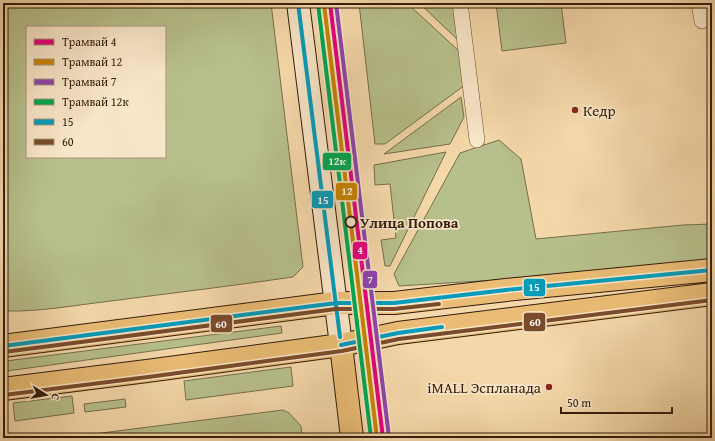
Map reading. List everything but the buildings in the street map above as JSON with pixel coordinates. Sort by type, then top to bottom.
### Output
[{"type":"main road","points":[[298,3],[352,438]]},
{"type":"main road","points":[[3,346],[336,303],[394,303],[506,290],[712,270]]},
{"type":"main road","points":[[3,388],[147,371],[341,345],[398,333],[712,294]]},
{"type":"street","points":[[460,3],[477,140]]},
{"type":"street","points":[[699,3],[702,20]]},
{"type":"green space","points":[[3,3],[271,3],[303,267],[293,277],[45,309],[5,311],[3,297]]},
{"type":"green space","points":[[359,3],[407,3],[460,52],[465,85],[385,144],[375,144]]},
{"type":"green space","points":[[419,3],[455,3],[459,41]]},
{"type":"green space","points":[[496,3],[561,3],[566,43],[502,51]]},
{"type":"green space","points":[[461,97],[464,117],[450,144],[384,154]]},
{"type":"green space","points":[[499,140],[521,159],[536,239],[683,225],[712,224],[712,261],[609,273],[399,286],[394,274],[460,153]]},
{"type":"green space","points":[[446,152],[390,266],[385,266],[381,240],[396,238],[390,184],[375,185],[374,165]]},
{"type":"green space","points":[[281,326],[282,333],[7,371],[6,361]]},
{"type":"green space","points":[[291,367],[293,386],[186,400],[184,381]]},
{"type":"green space","points":[[72,396],[74,413],[15,421],[13,403]]},
{"type":"green space","points":[[125,399],[126,407],[85,412],[84,404]]},
{"type":"green space","points":[[283,410],[289,413],[301,426],[302,438],[62,438]]},
{"type":"tram line","name":"4","points":[[330,3],[383,438]]},
{"type":"tram line","name":"7","points":[[336,3],[389,437]]},
{"type":"tram line","name":"12к","points":[[318,4],[371,438]]},
{"type":"tram line","name":"12","points":[[324,4],[377,438]]},
{"type":"transit line","name":"15","points":[[298,3],[340,337]]},
{"type":"transit line","name":"15","points":[[3,346],[336,303],[394,303],[506,290],[712,270]]},
{"type":"transit line","name":"60","points":[[4,395],[342,351],[399,339],[712,300]]},
{"type":"transit line","name":"60","points":[[4,352],[336,309],[394,309],[439,304]]},
{"type":"transit line","name":"15","points":[[341,345],[398,333],[442,327]]},
{"type":"place","name":"Кедр","points":[[575,110]]},
{"type":"place","name":"Улица Попова","points":[[351,222]]},
{"type":"place","name":"iMALL Эспланада","points":[[549,387]]}]
